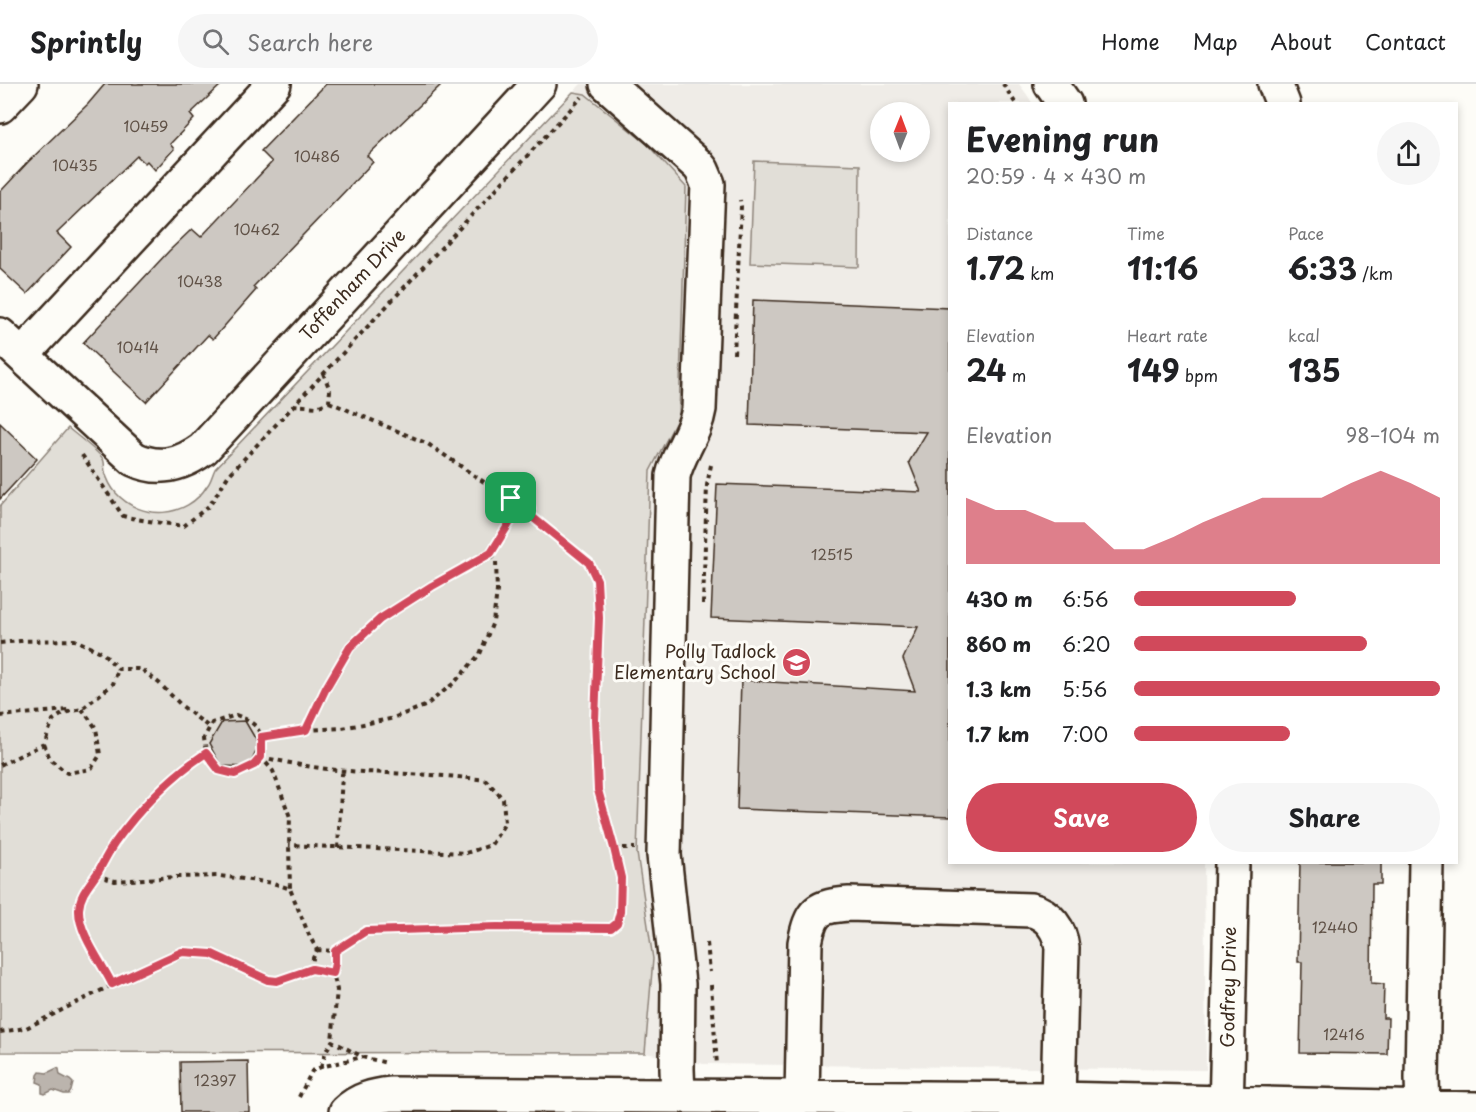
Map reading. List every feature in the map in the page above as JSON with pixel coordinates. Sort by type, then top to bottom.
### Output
[{"type":"street","points":[[0,106],[21,84]]},
{"type":"street","points":[[11,345],[274,84]]},
{"type":"street","name":"Toffenham Drive","points":[[11,345],[134,459],[155,465],[185,460],[203,449],[539,84]]},
{"type":"street","points":[[607,84],[698,165],[708,184],[698,420],[676,464],[673,476],[663,855],[678,984],[678,1096]]},
{"type":"street","points":[[1051,84],[1064,102]]},
{"type":"street","points":[[1275,84],[1282,102]]},
{"type":"street","name":"Godfrey Drive","points":[[1226,1108],[1232,864]]},
{"type":"street","points":[[1423,1108],[1426,864]]},
{"type":"street","points":[[802,1098],[805,943],[808,927],[815,914],[824,907],[849,904],[1030,910],[1043,914],[1055,927],[1061,938],[1062,948],[1058,1099]]},
{"type":"street","points":[[347,1111],[363,1100],[392,1094],[1058,1099],[1226,1108],[1476,1109]]},
{"type":"path","points":[[1003,84],[1015,102]]},
{"type":"path","points":[[734,356],[741,206],[739,197]]},
{"type":"path","points":[[323,373],[330,390],[329,402]]},
{"type":"path","points":[[293,405],[317,407],[329,402],[428,444],[506,498],[528,500],[531,505],[531,516]]},
{"type":"path","points":[[703,604],[707,485],[713,458]]},
{"type":"path","points":[[306,730],[326,688],[350,647],[380,619],[491,553],[512,519],[511,498]]},
{"type":"path","points":[[512,519],[531,516]]},
{"type":"path","points":[[317,950],[335,951],[366,931],[497,927],[611,928],[617,923],[620,912],[621,878],[598,790],[595,720],[599,618],[597,580],[589,563],[531,516]]},
{"type":"path","points":[[261,737],[306,730],[342,728],[390,719],[425,706],[454,683],[480,654],[492,622],[496,591],[496,561],[491,553]]},
{"type":"path","points":[[0,643],[75,640],[103,653],[118,669],[141,669],[159,682],[210,728]]},
{"type":"path","points":[[82,709],[96,728],[100,755],[91,770],[67,773],[50,759],[44,744],[53,720],[64,713],[82,709],[113,684],[118,669]]},
{"type":"path","points":[[0,716],[82,709]]},
{"type":"path","points":[[261,757],[254,765],[235,774],[219,770],[206,753],[204,738],[212,723],[236,715],[252,722],[261,737],[261,757],[273,771],[290,817],[290,889],[317,950]]},
{"type":"path","points":[[0,765],[44,744]]},
{"type":"path","points":[[112,984],[84,932],[79,910],[83,892],[114,845],[166,784],[190,763],[206,753]]},
{"type":"path","points":[[261,757],[304,766],[346,771],[454,776],[486,780],[503,799],[505,823],[491,845],[466,853],[289,845]]},
{"type":"path","points":[[338,848],[342,774],[346,771]]},
{"type":"path","points":[[614,848],[642,848]]},
{"type":"path","points":[[96,875],[115,881],[219,876],[273,884],[290,889]]},
{"type":"path","points":[[706,940],[717,1065]]},
{"type":"path","points":[[312,969],[313,958],[317,950]]},
{"type":"path","points":[[321,1067],[332,1041],[338,990],[333,973],[335,951]]},
{"type":"path","points":[[0,1032],[26,1028],[112,984],[182,952],[212,954],[268,980],[277,981],[312,969],[333,973]]},
{"type":"path","points":[[332,1041],[362,1057]]},
{"type":"shaded area","name":"Polly Tadlock Elementary School","points":[[581,84],[1019,84],[1031,102],[948,102],[948,864],[1204,864],[1206,1070],[704,1064],[645,1053],[653,959],[637,853],[650,470],[679,416],[585,94],[573,92]]},
{"type":"shaded area","points":[[573,92],[585,94],[647,144],[686,187],[679,416],[650,471],[637,853],[653,959],[645,1053],[0,1052],[0,506],[68,428],[101,456],[111,486],[126,502],[151,512],[176,510],[188,505],[208,484],[215,469]]},
{"type":"shaded area","points":[[754,161],[860,165],[859,267],[750,263]]},
{"type":"shaded area","points":[[57,1068],[60,1075],[73,1083],[71,1091],[69,1094],[53,1090],[42,1093],[42,1084],[37,1082],[38,1075],[40,1072],[47,1073]]},
{"type":"building","points":[[105,84],[222,84],[190,114],[194,119],[170,144],[174,149],[155,170],[147,161],[145,163],[137,156],[57,233],[71,247],[27,294],[0,269],[0,192]]},
{"type":"building","points":[[326,84],[442,84],[367,156],[373,162],[253,287],[256,290],[213,339],[208,335],[146,402],[83,343],[169,251],[192,229],[201,237],[272,162],[261,151]]},
{"type":"building","name":"Polly Tadlock Elementary School","points":[[753,300],[948,308],[948,817],[737,809],[741,680],[915,691],[903,659],[918,627],[711,618],[717,484],[921,492],[909,462],[927,432],[749,425]]},
{"type":"building","points":[[0,423],[37,459],[0,499]]},
{"type":"building","points":[[245,721],[259,745],[249,767],[221,766],[209,744],[222,722]]},
{"type":"building","points":[[1300,864],[1381,864],[1381,884],[1372,884],[1371,983],[1384,984],[1383,1018],[1388,1018],[1387,1054],[1300,1053],[1302,962],[1298,962]]},
{"type":"building","points":[[248,1061],[249,1112],[181,1112],[180,1062]]},
{"type":"place","name":"Polly Tadlock Elementary School","points":[[797,662]]},
{"type":"route","points":[[511,498],[528,500],[531,505],[531,516],[589,563],[597,580],[599,618],[595,720],[598,790],[621,878],[620,912],[617,923],[611,928],[497,927],[366,931],[335,951],[333,973],[318,972],[312,969],[277,981],[268,980],[212,954],[182,952],[112,984],[84,932],[79,910],[83,892],[130,824],[166,784],[190,763],[206,753],[219,770],[235,774],[254,765],[261,757],[261,737],[306,730],[326,688],[350,647],[380,619],[491,553],[512,519],[511,498]]}]
